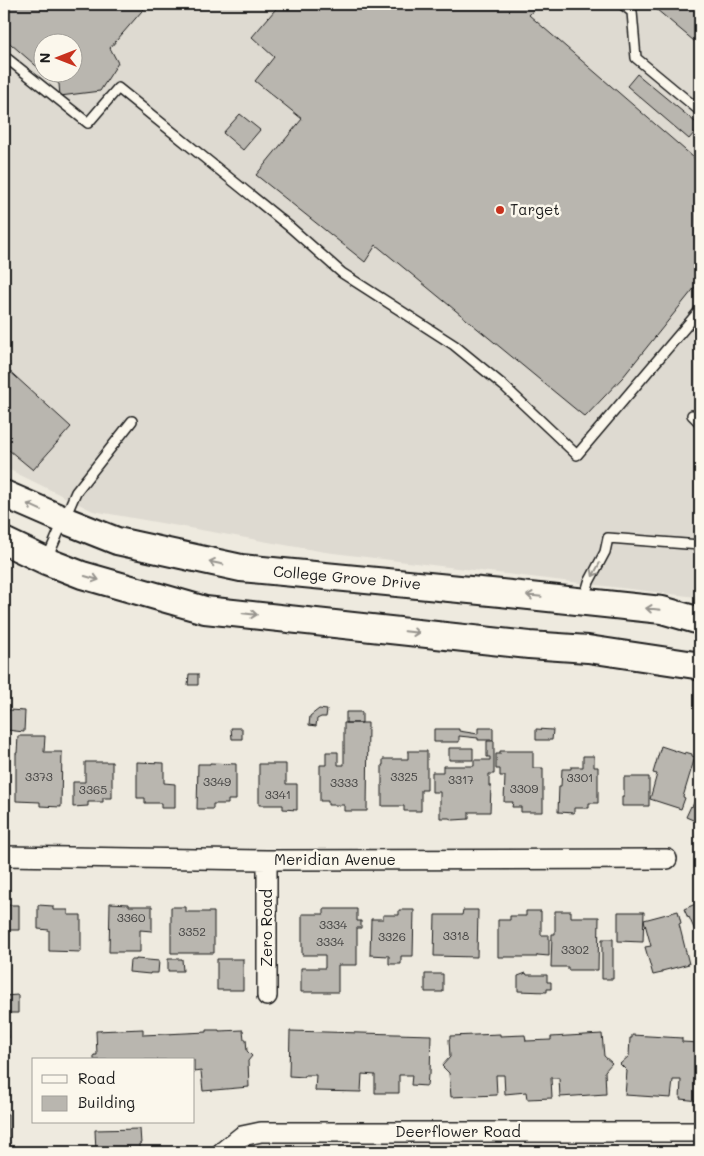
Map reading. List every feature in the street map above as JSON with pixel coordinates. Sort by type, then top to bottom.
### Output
[{"type":"main road","name":"College Grove Drive","points":[[4,494],[117,541],[240,568],[662,610],[700,621]]},
{"type":"main road","points":[[4,541],[46,562],[82,575],[205,610],[529,645],[588,649],[700,667]]},
{"type":"street","name":"Meridian Avenue","points":[[4,856],[267,860],[667,859]]},
{"type":"street","name":"Zero Road","points":[[267,860],[267,996]]},
{"type":"street","name":"Deerflower Road","points":[[222,1152],[242,1136],[261,1132],[700,1132]]},
{"type":"lane","points":[[622,4],[632,12],[636,58],[700,111]]},
{"type":"lane","points":[[4,56],[88,123],[118,88],[290,227],[342,273],[461,351],[504,386],[577,455],[700,310]]},
{"type":"lane","points":[[692,416],[700,423]]},
{"type":"lane","points":[[46,562],[76,492],[132,421]]},
{"type":"lane","points":[[583,602],[589,582],[605,552],[608,538],[700,545]]},
{"type":"shaded area","points":[[4,4],[700,4],[700,599],[325,552],[93,511],[4,467]]},
{"type":"building","points":[[4,4],[148,4],[110,48],[118,63],[100,91],[60,96],[59,84],[57,82],[82,82],[82,32],[32,32],[32,62],[4,38]]},
{"type":"building","name":"Target","points":[[280,4],[539,4],[529,15],[700,163],[700,281],[623,377],[585,417],[376,245],[365,262],[256,175],[302,119],[255,81],[274,57],[252,37]]},
{"type":"building","points":[[650,4],[700,4],[700,46]]},
{"type":"building","points":[[637,74],[700,126],[689,139],[627,86]]},
{"type":"building","points":[[240,114],[260,130],[243,150],[223,133]]},
{"type":"building","points":[[4,366],[71,427],[33,470],[4,446]]},
{"type":"building","points":[[189,674],[198,674],[198,685],[188,685]]},
{"type":"building","points":[[319,709],[327,710],[326,717],[317,719],[316,726],[309,725],[310,716]]},
{"type":"building","points":[[9,710],[25,711],[24,732],[7,730]]},
{"type":"building","points":[[346,712],[362,712],[362,723],[346,723]]},
{"type":"building","points":[[344,723],[368,723],[367,811],[344,811],[344,805],[328,805],[328,801],[320,801],[320,765],[326,765],[326,752],[338,752],[338,765],[344,765]]},
{"type":"building","points":[[231,728],[242,728],[242,739],[232,739]]},
{"type":"building","points":[[478,728],[493,728],[493,740],[478,740],[478,738],[459,736],[459,742],[434,742],[434,729],[459,729],[459,731],[478,734]]},
{"type":"building","points":[[536,729],[553,730],[552,740],[536,740]]},
{"type":"building","points":[[18,736],[45,736],[44,752],[62,752],[61,807],[40,806],[40,802],[16,801]]},
{"type":"building","points":[[487,741],[494,741],[494,774],[489,774],[489,786],[491,786],[490,812],[469,812],[469,819],[453,820],[440,818],[440,792],[432,792],[432,772],[443,772],[443,766],[474,766],[474,760],[490,760],[490,757],[487,757]]},
{"type":"building","points":[[661,746],[685,754],[685,752],[692,754],[695,757],[681,809],[650,799],[657,774],[653,773]]},
{"type":"building","points":[[449,748],[473,748],[473,760],[449,760]]},
{"type":"building","points":[[408,751],[427,751],[427,790],[421,790],[421,811],[404,811],[404,806],[382,806],[383,759],[408,759]]},
{"type":"building","points":[[500,751],[533,751],[533,768],[543,768],[543,812],[521,812],[521,807],[512,807],[513,802],[504,802],[505,776],[500,776],[500,769],[496,769],[496,754],[500,754]]},
{"type":"building","points":[[583,756],[594,756],[594,767],[598,767],[598,803],[589,803],[589,808],[574,808],[574,813],[558,812],[562,769],[583,767]]},
{"type":"building","points":[[85,762],[112,762],[112,798],[103,798],[103,802],[88,802],[88,806],[73,807],[73,782],[85,782]]},
{"type":"building","points":[[137,762],[164,763],[164,783],[175,784],[175,808],[161,808],[161,803],[145,803],[145,798],[137,798]]},
{"type":"building","points":[[198,764],[236,764],[236,800],[228,800],[228,804],[213,804],[213,809],[197,809]]},
{"type":"building","points":[[259,764],[286,764],[286,784],[297,784],[297,810],[283,809],[283,805],[259,805]]},
{"type":"building","points":[[624,777],[649,777],[649,806],[622,806]]},
{"type":"building","points":[[700,789],[700,823],[686,817]]},
{"type":"building","points":[[700,902],[700,942],[684,909]]},
{"type":"building","points":[[110,903],[129,904],[129,906],[152,906],[152,931],[140,930],[140,952],[109,952]]},
{"type":"building","points":[[4,905],[19,905],[19,930],[8,930],[8,951],[4,951]]},
{"type":"building","points":[[38,905],[53,906],[53,910],[68,910],[68,915],[81,915],[81,952],[49,951],[49,930],[38,929]]},
{"type":"building","points":[[171,907],[186,907],[186,912],[214,912],[214,953],[171,953]]},
{"type":"building","points":[[324,909],[357,909],[357,921],[361,921],[361,928],[357,928],[357,965],[338,965],[338,992],[301,992],[301,968],[325,968],[325,955],[302,955],[302,914],[324,914]]},
{"type":"building","points":[[399,910],[414,910],[413,956],[401,956],[401,964],[389,964],[389,956],[370,955],[371,919],[383,919],[383,915],[399,915]]},
{"type":"building","points":[[463,910],[478,910],[477,957],[434,956],[435,915],[462,915]]},
{"type":"building","points":[[526,911],[541,911],[541,935],[549,935],[549,956],[498,957],[498,920],[510,920],[510,916],[526,916]]},
{"type":"building","points":[[555,911],[571,911],[571,917],[599,917],[598,970],[568,970],[568,967],[551,967],[552,934],[555,934]]},
{"type":"building","points":[[678,911],[681,923],[679,924],[689,964],[653,975],[645,947],[651,946],[644,920]]},
{"type":"building","points":[[618,912],[644,912],[643,942],[618,941]]},
{"type":"building","points":[[602,939],[613,939],[613,979],[602,979]]},
{"type":"building","points":[[168,959],[182,959],[183,971],[168,971]]},
{"type":"building","points":[[217,959],[243,959],[243,990],[217,990]]},
{"type":"building","points":[[130,960],[159,961],[158,973],[129,972]]},
{"type":"building","points":[[526,973],[527,975],[547,975],[547,982],[551,982],[551,989],[547,989],[547,992],[518,991],[518,976]]},
{"type":"building","points":[[425,974],[443,974],[443,992],[425,992]]},
{"type":"building","points":[[18,995],[18,1013],[6,1013],[9,1038],[4,1038],[4,996]]},
{"type":"building","points":[[143,1029],[143,1035],[207,1032],[207,1030],[243,1030],[247,1051],[252,1056],[248,1061],[249,1087],[203,1091],[201,1071],[195,1072],[195,1058],[94,1058],[94,1055],[97,1055],[96,1031]]},
{"type":"building","points":[[290,1031],[431,1035],[430,1075],[428,1075],[427,1086],[411,1085],[412,1075],[399,1075],[399,1093],[375,1093],[375,1075],[362,1074],[361,1092],[315,1091],[316,1075],[305,1075],[305,1077],[289,1076]]},
{"type":"building","points":[[500,1034],[500,1036],[525,1035],[526,1041],[551,1040],[551,1037],[602,1034],[604,1056],[612,1063],[605,1071],[606,1094],[560,1097],[559,1078],[551,1078],[552,1098],[527,1099],[526,1092],[505,1094],[504,1075],[496,1075],[497,1095],[451,1097],[449,1073],[442,1066],[450,1057],[450,1036]]},
{"type":"building","points":[[632,1035],[682,1038],[682,1042],[700,1043],[700,1101],[680,1099],[681,1080],[673,1080],[671,1098],[625,1095],[627,1071],[620,1064],[629,1056],[630,1038],[632,1038]]},
{"type":"building","points":[[4,1051],[6,1060],[7,1089],[4,1089]]},
{"type":"building","points":[[4,1102],[6,1102],[6,1114],[8,1114],[8,1142],[4,1142]]},
{"type":"building","points":[[140,1129],[141,1144],[139,1144],[139,1152],[96,1152],[95,1130]]},
{"type":"place","name":"Target","points":[[500,210]]}]
